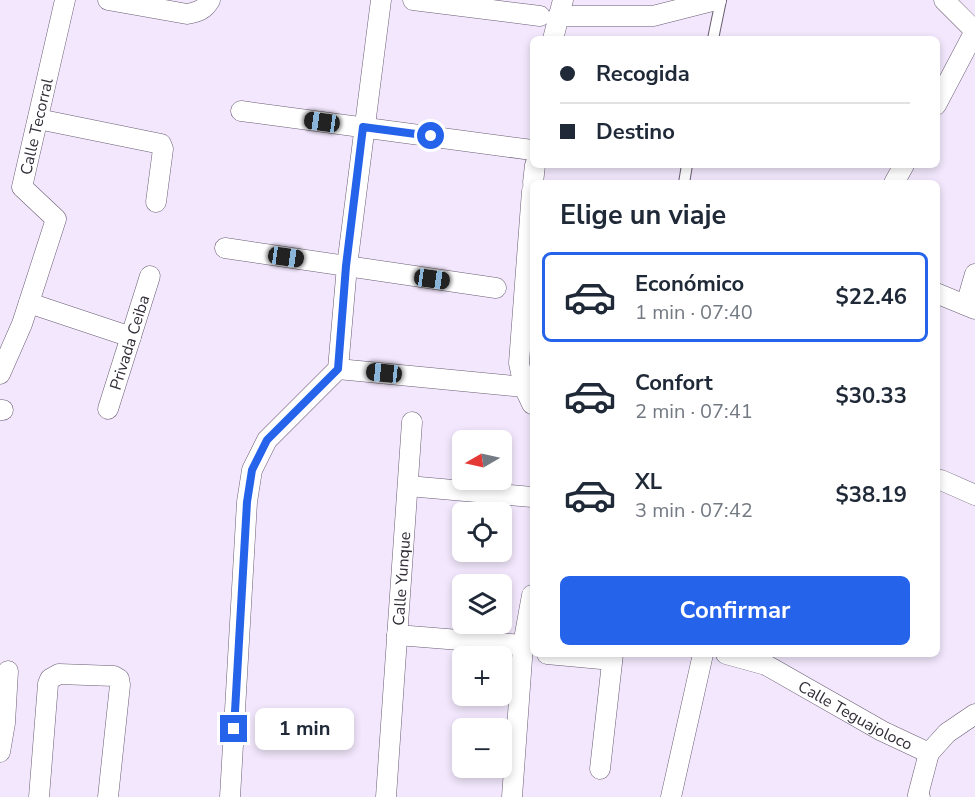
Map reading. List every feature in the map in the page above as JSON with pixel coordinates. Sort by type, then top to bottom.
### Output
[{"type":"street","name":"Calle Tecorral","points":[[0,374],[29,303],[56,219],[22,187],[65,0]]},
{"type":"street","points":[[108,0],[187,14],[205,8],[210,0]]},
{"type":"street","points":[[230,797],[247,502],[252,470],[267,440],[338,369],[346,266],[381,0]]},
{"type":"street","points":[[413,0],[654,16],[716,0]]},
{"type":"street","points":[[940,97],[975,31],[944,0]]},
{"type":"street","points":[[553,36],[554,10]]},
{"type":"street","points":[[241,111],[530,150]]},
{"type":"street","points":[[38,119],[161,144],[164,149],[156,202]]},
{"type":"street","points":[[338,369],[528,396],[519,363],[530,217]]},
{"type":"street","points":[[225,248],[496,288]]},
{"type":"street","points":[[940,295],[970,307],[975,274]]},
{"type":"street","name":"Privada Ceiba","points":[[108,409],[150,276]]},
{"type":"street","points":[[29,303],[131,337]]},
{"type":"street","name":"Calle Yunque","points":[[386,797],[412,422]]},
{"type":"street","points":[[941,480],[975,495]]},
{"type":"street","points":[[408,486],[530,496]]},
{"type":"street","points":[[512,797],[530,615]]},
{"type":"street","points":[[397,635],[526,650]]},
{"type":"street","points":[[600,768],[612,657]]},
{"type":"street","points":[[671,797],[702,657]]},
{"type":"street","name":"Calle Teguajoloco","points":[[750,657],[774,660],[882,731],[928,753],[947,733],[975,714]]},
{"type":"street","points":[[0,752],[5,723],[8,671]]},
{"type":"street","points":[[39,797],[50,679],[59,674],[114,676],[119,679],[108,797]]},
{"type":"street","points":[[920,797],[918,795],[928,753]]},
{"type":"lane","points":[[714,36],[721,0]]},
{"type":"route","points":[[234,729],[247,502],[252,470],[267,440],[338,369],[346,266],[363,127],[431,136]]}]
